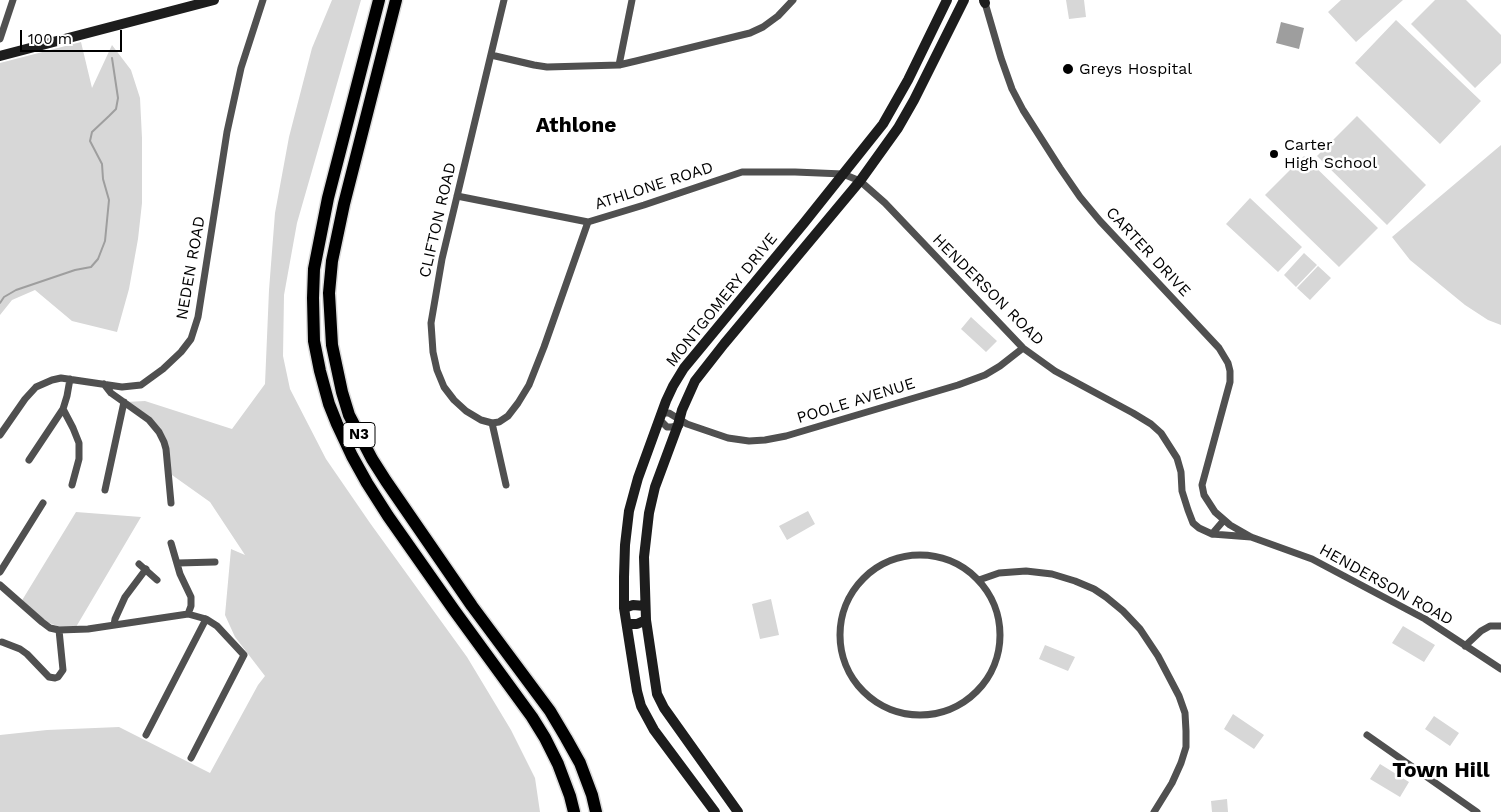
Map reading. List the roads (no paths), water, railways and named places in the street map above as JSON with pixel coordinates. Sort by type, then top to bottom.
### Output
[{"type":"highway","name":"N3","points":[[379,0],[316,252],[312,298],[314,341],[320,371],[329,404],[337,424],[367,483],[454,610],[541,731],[558,764],[574,812]]},
{"type":"highway","name":"N3","points":[[396,0],[344,204],[332,261],[328,293],[332,345],[342,392],[349,416],[372,460],[472,606],[550,711],[580,763],[596,812]]},
{"type":"street","points":[[0,39],[13,0]]},
{"type":"street","points":[[0,56],[214,0]]},
{"type":"street","name":"NEDEN ROAD","points":[[0,435],[31,391],[36,387],[52,380],[70,379],[122,387],[141,385],[163,369],[181,352],[191,339],[198,316],[227,132],[241,68],[262,0]]},
{"type":"street","name":"CLIFTON ROAD","points":[[492,423],[481,420],[466,411],[444,387],[437,370],[433,352],[431,323],[442,259],[504,0]]},
{"type":"street","points":[[619,64],[632,0]]},
{"type":"street","points":[[491,55],[547,67],[619,64],[750,33],[771,21],[793,0]]},
{"type":"street","name":"MONTGOMERY DRIVE","points":[[715,812],[654,730],[641,706],[637,691],[624,608],[625,545],[629,511],[638,478],[660,417],[673,386],[684,368],[883,124],[908,80],[947,0]]},
{"type":"street","name":"MONTGOMERY DRIVE","points":[[738,812],[659,699],[656,688],[646,620],[644,556],[652,501],[658,478],[682,423],[688,394],[702,371],[860,182],[898,128],[914,100],[964,0]]},
{"type":"street","name":"CARTER DRIVE","points":[[983,1],[1012,89],[1023,110],[1060,168],[1080,197],[1100,221],[1218,348],[1228,363],[1230,382],[1202,485],[1204,495],[1224,520]]},
{"type":"street","points":[[908,80],[921,85]]},
{"type":"street","points":[[900,94],[914,100]]},
{"type":"street","name":"ATHLONE ROAD","points":[[457,196],[588,222],[742,172],[844,174],[860,182]]},
{"type":"street","name":"HENDERSON ROAD","points":[[860,182],[885,203],[1023,348],[1055,371],[1133,413],[1151,424],[1161,433],[1177,458],[1181,472],[1182,491],[1190,517],[1199,528],[1212,534],[1252,537]]},
{"type":"street","points":[[506,485],[492,423],[499,422],[508,416],[529,385],[588,222]]},
{"type":"street","points":[[761,275],[773,285]]},
{"type":"street","points":[[754,284],[760,291],[766,294]]},
{"type":"street","name":"POOLE AVENUE","points":[[682,423],[667,427],[660,417],[669,413],[682,423],[728,438],[749,441],[786,436],[986,375],[1023,348]]},
{"type":"street","points":[[29,460],[63,410],[70,379]]},
{"type":"street","points":[[104,384],[112,393],[154,425],[164,442],[171,503]]},
{"type":"street","points":[[105,490],[124,402]]},
{"type":"street","points":[[63,410],[79,443],[80,459],[72,485]]},
{"type":"street","points":[[0,572],[43,503]]},
{"type":"street","points":[[1212,534],[1224,520]]},
{"type":"street","name":"HENDERSON ROAD","points":[[1224,520],[1252,537],[1312,559],[1425,619],[1501,669]]},
{"type":"street","points":[[171,543],[180,574],[191,597],[191,606],[188,614]]},
{"type":"street","points":[[919,555],[951,562],[979,580],[992,599],[996,610],[1001,643],[997,661],[990,677],[981,689],[969,700],[952,710],[939,714],[915,714],[894,710],[879,704],[867,696],[847,670],[841,656],[839,638],[841,620],[848,600],[867,575],[884,562],[919,555]]},
{"type":"street","points":[[178,563],[215,562]]},
{"type":"street","points":[[114,624],[124,597],[143,566],[157,580]]},
{"type":"street","points":[[979,580],[999,573],[1026,571],[1052,574],[1094,589],[1123,610],[1140,629],[1158,656],[1179,696],[1185,713],[1186,746],[1181,764],[1154,812]]},
{"type":"street","points":[[0,585],[36,618],[50,628],[59,630],[88,629],[188,614],[206,619],[216,626],[244,656],[191,758]]},
{"type":"street","points":[[624,608],[633,605],[645,606]]},
{"type":"street","points":[[146,735],[206,619]]},
{"type":"street","points":[[627,624],[646,620]]},
{"type":"street","points":[[1465,646],[1481,631],[1490,626],[1501,626]]},
{"type":"street","points":[[2,642],[20,649],[49,677],[55,678],[63,670],[59,630]]},
{"type":"street","points":[[1367,735],[1477,812]]},
{"type":"waterway","points":[[0,303],[4,297],[16,290],[75,270],[91,267],[98,259],[105,241],[109,200],[103,179],[102,164],[90,141],[92,132],[116,109],[118,98],[112,58]]},
{"type":"place","name":"Greys Hospital","points":[[1068,69]]},
{"type":"place","name":"Carter High School","points":[[1274,154]]},
{"type":"district","name":"Athlone","points":[[576,126]]},
{"type":"district","name":"Town Hill","points":[[1441,771]]}]
